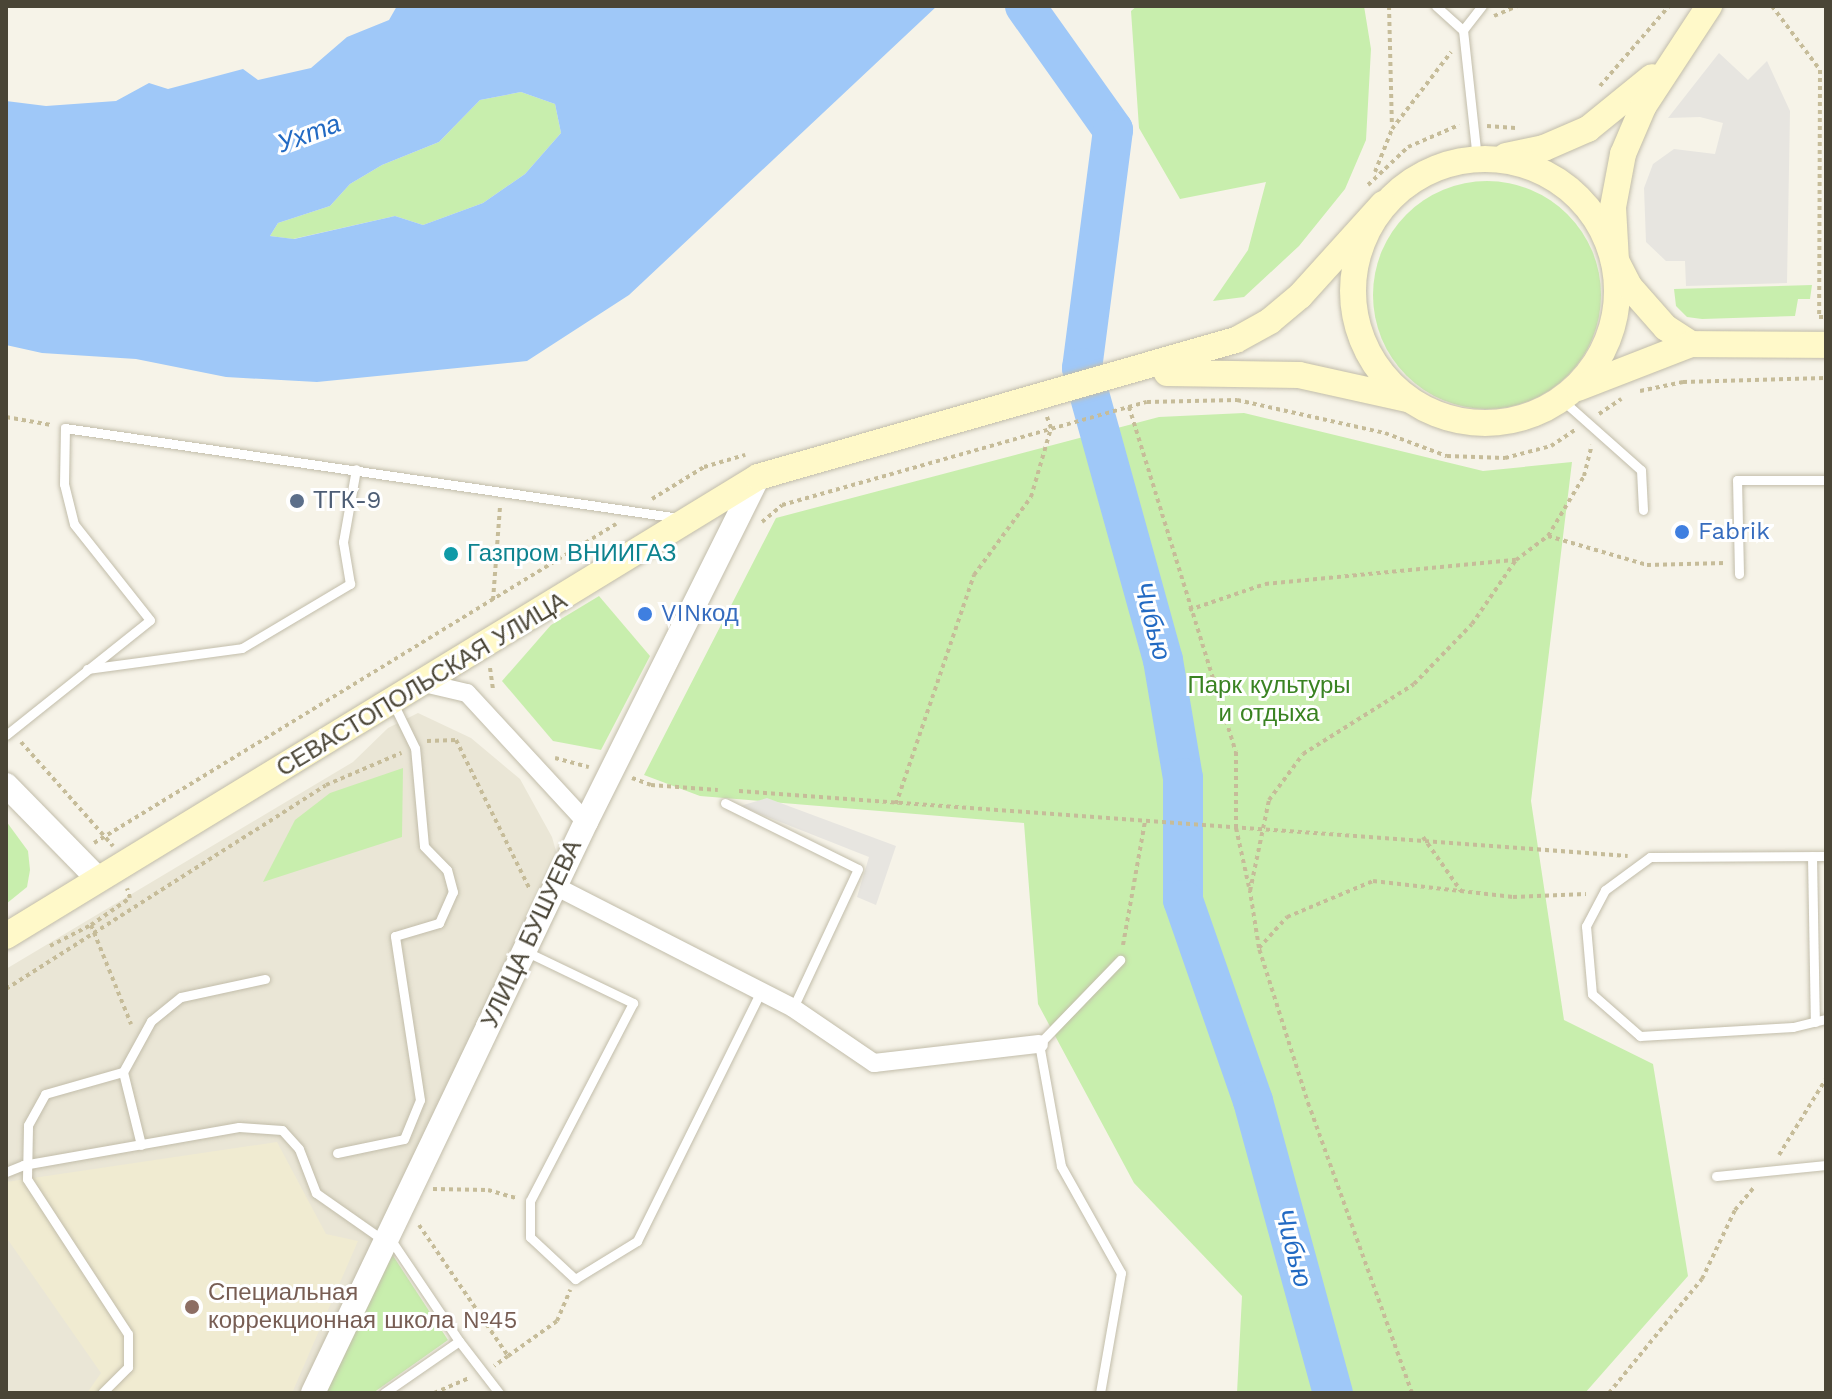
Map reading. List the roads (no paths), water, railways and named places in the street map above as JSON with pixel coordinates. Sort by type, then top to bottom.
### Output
[{"type":"main road","points":[[1569,394],[1604,351],[1618,307],[1613,207],[1623,154],[1670,62],[1709,6]]},
{"type":"main road","points":[[1670,62],[1588,129],[1544,148],[1487,159],[1454,161],[1416,177],[1383,204],[1362,240],[1355,268],[1356,324],[1375,366],[1407,399],[1448,419],[1493,424],[1538,414],[1569,394],[1691,344],[1826,345]]},
{"type":"main road","points":[[1487,159],[1537,168],[1573,190],[1600,222],[1616,261],[1645,309],[1691,344]]},
{"type":"main road","name":"СЕВАСТОПОЛЬСКАЯ УЛИЦА","points":[[6,936],[758,477],[1038,397],[1123,376],[1236,340],[1270,321],[1383,204]]},
{"type":"main road","name":"СЕВАСТОПОЛЬСКАЯ УЛИЦА","points":[[1123,376],[1264,371],[1335,381],[1407,399]]},
{"type":"street","name":"УЛИЦА БУШУЕВА","points":[[313,1393],[586,822],[622,774],[758,477]]},
{"type":"street","points":[[424,683],[467,693],[586,822]]},
{"type":"street","points":[[6,785],[98,879]]},
{"type":"street","points":[[555,886],[793,1008],[874,1063],[1039,1044]]},
{"type":"lane","points":[[1436,6],[1463,30],[1487,159]]},
{"type":"lane","points":[[1463,30],[1482,6]]},
{"type":"lane","points":[[1569,394],[1587,422],[1641,470],[1643,510]]},
{"type":"lane","points":[[9,733],[150,620],[74,524],[64,484],[65,428],[690,520]]},
{"type":"lane","points":[[87,669],[242,648],[350,584],[343,542],[356,469]]},
{"type":"lane","points":[[1739,574],[1737,480],[1826,480]]},
{"type":"lane","points":[[337,1153],[404,1139],[420,1100],[395,936],[439,923],[453,892],[447,870],[424,846],[415,748],[392,703]]},
{"type":"lane","points":[[725,803],[858,869],[793,1008]]},
{"type":"lane","points":[[1812,856],[1815,1022]]},
{"type":"lane","points":[[1826,856],[1650,857],[1605,890],[1586,926],[1592,994],[1640,1036],[1826,1019]]},
{"type":"lane","points":[[524,951],[633,1003],[530,1201],[530,1237],[575,1279],[637,1241],[761,991]]},
{"type":"lane","points":[[1100,1393],[1121,1273],[1061,1166],[1039,1044],[1120,960]]},
{"type":"lane","points":[[141,1145],[123,1072],[151,1021],[181,997],[265,979]]},
{"type":"lane","points":[[102,1393],[128,1367],[128,1334],[27,1179],[23,1165],[28,1125],[45,1094],[123,1072]]},
{"type":"lane","points":[[6,1172],[23,1165],[239,1127],[282,1130],[299,1149],[316,1193],[387,1239],[499,1393]]},
{"type":"lane","points":[[1716,1176],[1772,1166],[1826,1165]]},
{"type":"lane","points":[[384,1393],[459,1341]]},
{"type":"water","name":"Ухта","points":[[397,6],[937,6],[629,295],[527,361],[317,382],[226,377],[136,359],[42,353],[6,345],[6,101],[46,106],[116,101],[149,83],[168,89],[243,69],[258,80],[311,68],[347,37],[389,20]],"holes":[[[521,92],[555,104],[561,133],[525,174],[483,203],[423,225],[395,216],[294,239],[270,236],[278,223],[330,206],[350,184],[382,165],[439,142],[480,100]]]},
{"type":"waterway","name":"Чибью","points":[[1025,6],[1113,130],[1082,368],[1163,660],[1183,778],[1183,900],[1253,1101],[1333,1393]]},
{"type":"place","name":"ТГК-9","points":[[297,501]]},
{"type":"place","name":"Fabrik","points":[[1682,532]]},
{"type":"place","name":"Газпром ВНИИГАЗ","points":[[451,554]]},
{"type":"place","name":"VINкод","points":[[645,614]]},
{"type":"place","name":"Специальная коррекционная школа №45","points":[[192,1307]]},
{"type":"park label","name":"Парк культуры и отдыха","points":[[1269,700]]}]
